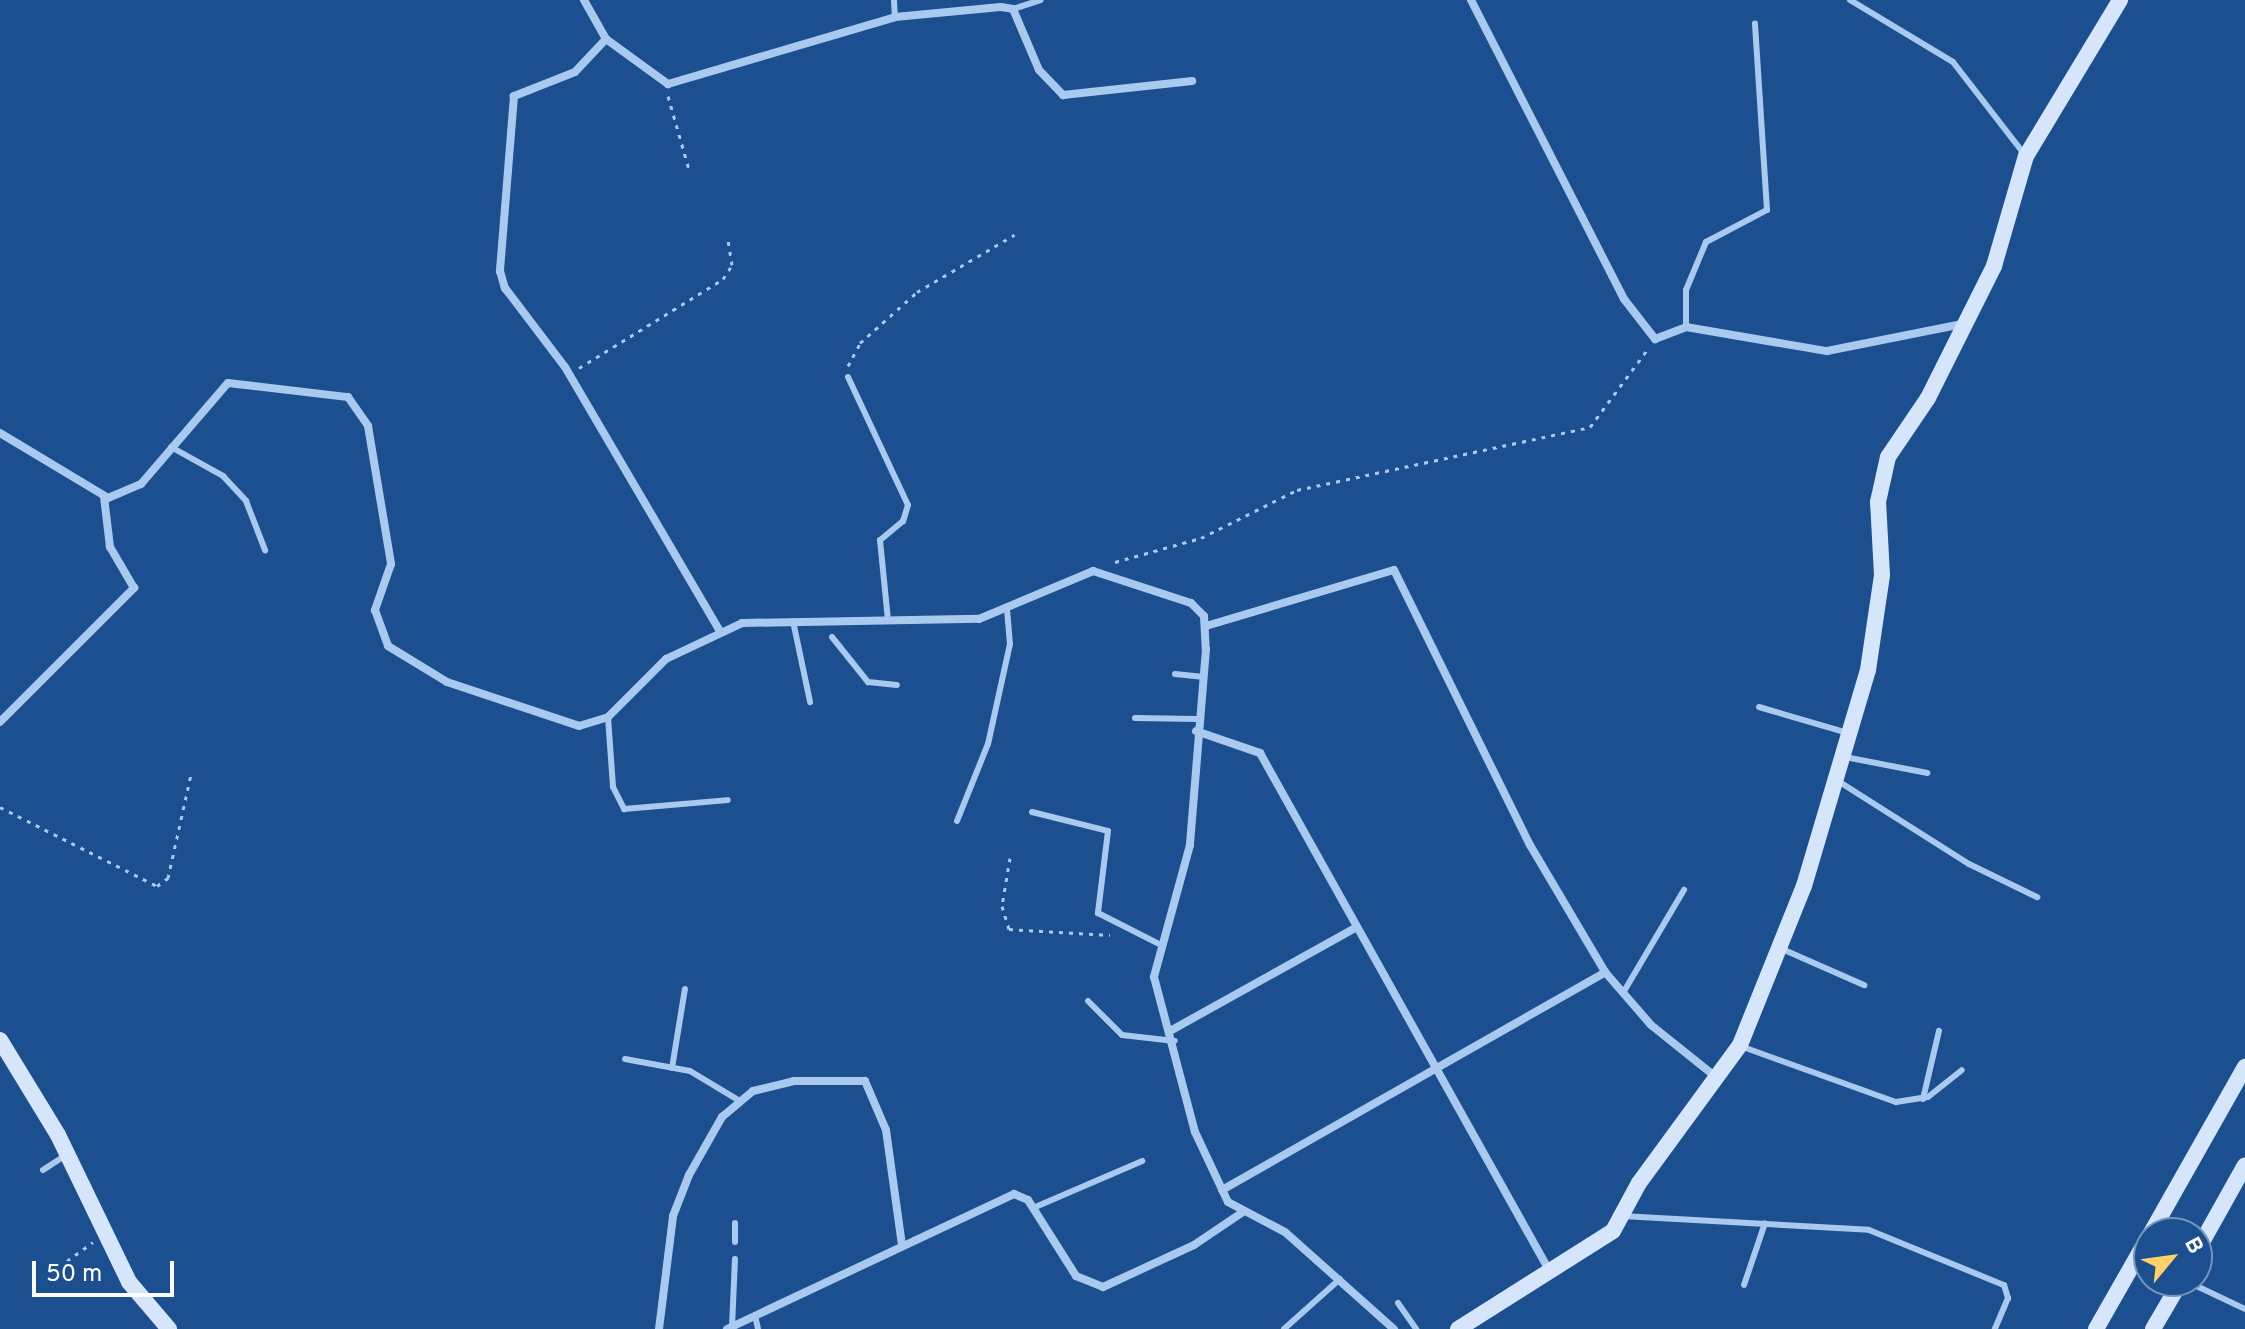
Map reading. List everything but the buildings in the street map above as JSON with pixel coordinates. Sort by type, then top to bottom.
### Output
[{"type":"street","points":[[584,0],[606,39],[668,84],[895,17],[1013,9],[1039,70],[1063,95],[1192,81]]},
{"type":"street","points":[[1471,0],[1624,299],[1655,339],[1686,327],[1827,351],[1962,324]]},
{"type":"street","points":[[1458,1329],[1613,1231],[1619,1216],[1740,1045],[1782,949],[1848,733],[1882,575],[1878,502],[1888,457],[1928,398],[1962,324],[1994,266],[2026,156],[2120,0]]},
{"type":"street","points":[[606,39],[575,72],[519,90],[511,116],[512,187],[500,271],[505,288],[569,374],[720,631]]},
{"type":"street","points":[[104,497],[141,484],[228,383],[348,397],[368,426],[388,549],[389,577],[375,610],[388,646],[447,682],[579,726],[608,717],[651,671],[720,631],[793,621],[888,620],[1007,612],[1093,571],[1191,603],[1206,626],[1190,845],[1174,923],[1161,945],[1154,977],[1175,1041],[1195,1132],[1222,1190],[1243,1212],[1285,1232],[1394,1329]]},
{"type":"street","points":[[0,433],[104,497]]},
{"type":"street","points":[[0,722],[134,588],[110,547],[104,497]]},
{"type":"street","points":[[1206,626],[1394,570],[1530,845],[1605,972],[1623,993],[1716,1077]]},
{"type":"street","points":[[1196,731],[1260,753],[1550,1272]]},
{"type":"street","points":[[1170,1031],[1357,927]]},
{"type":"street","points":[[1222,1190],[1605,972]]},
{"type":"street","points":[[0,1040],[66,1155],[102,1236],[169,1329]]},
{"type":"street","points":[[2160,1217],[2245,1067]]},
{"type":"street","points":[[659,1329],[673,1216],[689,1175],[738,1100],[794,1081],[865,1081],[886,1130],[902,1245]]},
{"type":"street","points":[[2213,1222],[2245,1165]]},
{"type":"street","points":[[729,1328],[1014,1194],[1033,1208],[1076,1276],[1103,1287],[1194,1245],[1243,1212]]},
{"type":"street","points":[[2096,1329],[2133,1275]]},
{"type":"street","points":[[2153,1329],[2173,1297]]},
{"type":"lane","points":[[894,0],[895,17]]},
{"type":"lane","points":[[1013,9],[1041,0]]},
{"type":"lane","points":[[1850,0],[1953,62],[2026,156]]},
{"type":"lane","points":[[1686,327],[1686,290],[1706,242],[1767,210],[1755,23]]},
{"type":"lane","points":[[848,377],[908,505],[903,521],[880,540],[888,620]]},
{"type":"lane","points":[[171,447],[238,492],[258,518],[265,550]]},
{"type":"lane","points":[[957,821],[988,744],[1010,644],[1007,612]]},
{"type":"lane","points":[[793,621],[810,702]]},
{"type":"lane","points":[[832,637],[868,682],[897,685]]},
{"type":"lane","points":[[1175,674],[1202,677]]},
{"type":"lane","points":[[1759,707],[1848,733]]},
{"type":"lane","points":[[608,717],[613,787],[624,809],[728,800]]},
{"type":"lane","points":[[1135,718],[1197,719]]},
{"type":"lane","points":[[1841,756],[1927,773]]},
{"type":"lane","points":[[1835,779],[1969,864],[2037,897]]},
{"type":"lane","points":[[1032,812],[1108,831],[1098,913],[1161,945]]},
{"type":"lane","points":[[1623,993],[1684,890]]},
{"type":"lane","points":[[1782,949],[1864,985]]},
{"type":"lane","points":[[672,1068],[685,989]]},
{"type":"lane","points":[[1088,1001],[1122,1035],[1175,1041]]},
{"type":"lane","points":[[1923,1099],[1939,1031]]},
{"type":"lane","points":[[1740,1045],[1896,1102],[1923,1099],[1962,1070]]},
{"type":"lane","points":[[625,1059],[672,1068],[715,1082],[738,1100]]},
{"type":"lane","points":[[43,1170],[66,1155]]},
{"type":"lane","points":[[1033,1208],[1142,1161]]},
{"type":"lane","points":[[1619,1216],[1869,1230],[1994,1279],[2008,1298],[1995,1329]]},
{"type":"lane","points":[[735,1223],[735,1242]]},
{"type":"lane","points":[[1744,1285],[1765,1223]]},
{"type":"lane","points":[[729,1328],[735,1259]]},
{"type":"lane","points":[[1284,1329],[1340,1279]]},
{"type":"lane","points":[[2213,1295],[2245,1309]]},
{"type":"lane","points":[[1398,1303],[1416,1329]]},
{"type":"lane","points":[[755,1315],[758,1329]]},
{"type":"path","points":[[668,84],[689,169]]},
{"type":"path","points":[[848,377],[851,355],[888,316],[1014,235]]},
{"type":"path","points":[[569,374],[723,279],[732,265],[728,240]]},
{"type":"path","points":[[1093,571],[1201,538],[1297,490],[1590,427],[1655,339]]},
{"type":"path","points":[[0,807],[157,886],[168,878],[191,774]]},
{"type":"path","points":[[1010,858],[1002,906],[1009,929],[1139,935]]},
{"type":"path","points":[[67,1261],[102,1236]]}]
